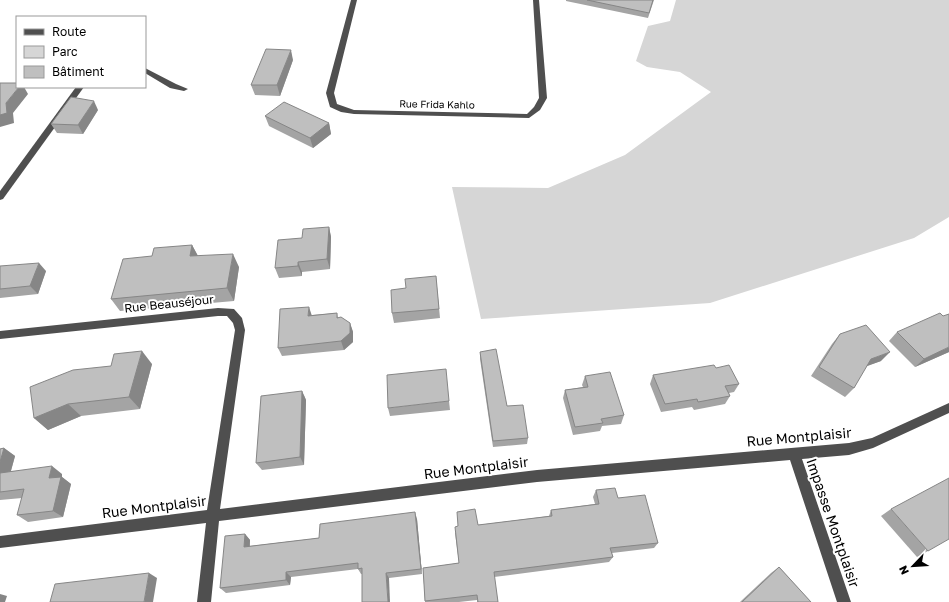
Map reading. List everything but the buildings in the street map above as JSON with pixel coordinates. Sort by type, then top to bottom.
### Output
[{"type":"street","name":"Rue Frida Kahlo","points":[[354,0],[330,93],[333,105],[344,110],[354,112],[529,116],[544,98],[536,0]]},
{"type":"street","points":[[146,71],[173,86],[184,89]]},
{"type":"street","points":[[0,197],[79,88]]},
{"type":"street","name":"Rue Beauséjour","points":[[0,335],[230,312],[238,321],[240,330],[213,514]]},
{"type":"street","name":"Rue Montplaisir","points":[[0,542],[213,514],[537,476],[849,449],[873,443],[949,408]]},
{"type":"street","name":"Impasse Montplaisir","points":[[794,453],[844,602]]},
{"type":"street","points":[[204,602],[213,514]]},
{"type":"green space","points":[[676,0],[949,0],[949,217],[914,238],[710,303],[481,319],[452,187],[548,188],[625,155],[711,92],[680,72],[647,67],[636,61],[648,26],[670,21]]}]
